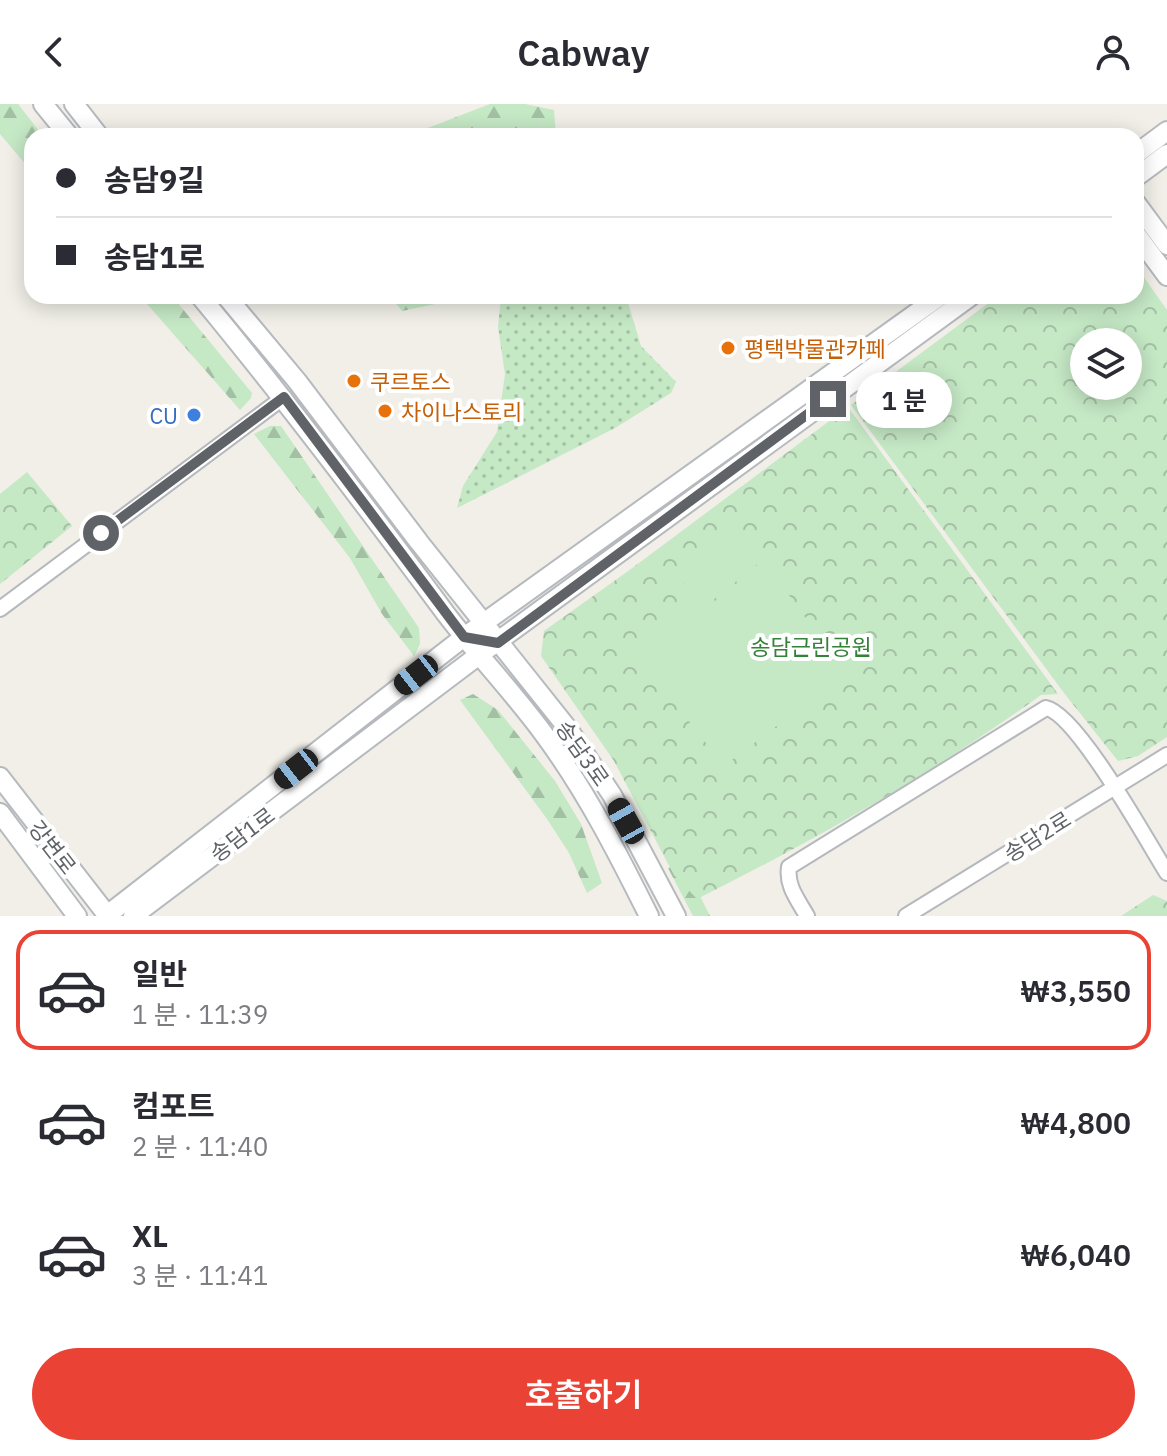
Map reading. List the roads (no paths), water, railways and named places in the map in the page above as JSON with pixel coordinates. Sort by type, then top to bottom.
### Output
[{"type":"main road","points":[[43,104],[62,128]]},
{"type":"main road","points":[[74,104],[93,128]]},
{"type":"main road","points":[[1144,148],[1167,131]]},
{"type":"main road","points":[[1144,171],[1167,154]]},
{"type":"main road","points":[[1144,214],[1167,245]]},
{"type":"main road","points":[[1144,245],[1167,276]]},
{"type":"main road","name":"송담3로","points":[[207,304],[284,397],[464,637],[545,734],[608,834],[649,916]]},
{"type":"main road","name":"송담3로","points":[[233,304],[297,381],[498,643],[569,730],[612,795],[676,916]]},
{"type":"main road","name":"송담1로","points":[[107,916],[464,637],[929,304]]},
{"type":"main road","name":"송담1로","points":[[133,916],[479,655],[960,304]]},
{"type":"main road","points":[[464,637],[498,643]]},
{"type":"main road","name":"강변로","points":[[0,777],[107,916]]},
{"type":"main road","name":"강변로","points":[[0,813],[77,916]]},
{"type":"street","points":[[0,609],[284,397]]},
{"type":"street","points":[[807,916],[791,887],[789,867],[1046,708],[1055,710],[1079,736],[1167,873]]},
{"type":"street","name":"송담2로","points":[[906,916],[1167,755]]},
{"type":"place","name":"평택박물관카페","points":[[728,348]]},
{"type":"place","name":"쿠르토스","points":[[354,381]]},
{"type":"place","name":"차이나스토리","points":[[385,411]]},
{"type":"place","name":"CU","points":[[194,415]]},
{"type":"park label","name":"송담근린공원","points":[[811,646]]}]
